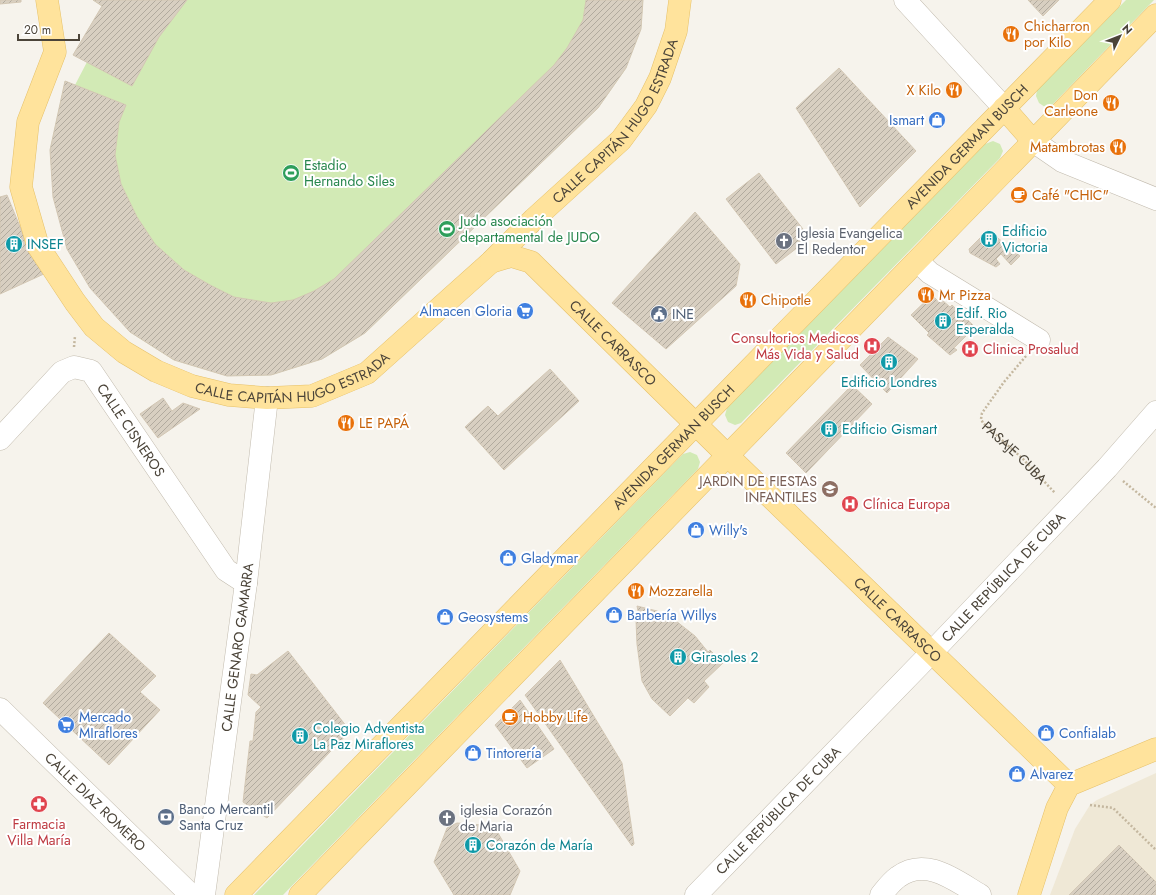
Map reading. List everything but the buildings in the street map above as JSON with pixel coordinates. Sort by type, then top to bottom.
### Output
[{"type":"main road","name":"CALLE CAPITÁN HUGO ESTRADA","points":[[47,0],[51,20],[54,52],[28,122],[20,187],[38,246],[75,302],[94,327],[124,352],[156,371],[192,386],[229,395],[267,398],[312,396],[367,373],[491,262],[534,219],[621,140],[646,106],[660,78],[676,31],[680,0]]},
{"type":"main road","name":"AVENIDA GERMAN BUSCH","points":[[236,895],[1110,0]]},
{"type":"main road","points":[[300,895],[1156,15]]},
{"type":"main road","points":[[1004,108],[1033,141]]},
{"type":"main road","points":[[531,262],[529,240],[534,219]]},
{"type":"main road","name":"CALLE CARRASCO","points":[[491,262],[511,256],[531,262],[727,455],[1069,785]]},
{"type":"main road","points":[[1029,895],[1057,808],[1069,785],[1156,750]]},
{"type":"street","points":[[905,0],[1004,108]]},
{"type":"street","points":[[1033,141],[1062,161],[1156,199]]},
{"type":"street","points":[[917,261],[930,273],[1039,340]]},
{"type":"street","name":"CALLE CISNEROS","points":[[0,440],[62,372],[74,366],[91,372],[226,570],[246,583]]},
{"type":"street","name":"CALLE GENARO GAMARRA","points":[[204,895],[246,583],[267,398]]},
{"type":"street","name":"CALLE REPÚBLICA DE CUBA","points":[[696,895],[932,652],[1107,468],[1156,412]]},
{"type":"street","name":"CALLE DIAZ ROMERO","points":[[2,714],[191,895]]},
{"type":"street","points":[[880,895],[898,876],[917,869],[938,870],[980,895]]},
{"type":"path","name":"PASAJE CUBA","points":[[1039,340],[1004,382],[982,413],[981,419],[983,423],[1023,459],[1069,507]]},
{"type":"path","points":[[1107,468],[1156,508]]},
{"type":"path","points":[[1090,806],[1113,808],[1156,850]]},
{"type":"shaded area","points":[[1156,773],[1156,895],[1050,895],[1075,829],[1090,805],[1097,800]]},
{"type":"green space","name":"Estadio Hernando Siles","points":[[93,0],[643,0],[641,29],[626,68],[598,108],[365,333],[322,359],[271,375],[227,376],[174,360],[130,332],[50,150],[65,81],[75,85],[87,62],[102,6]]},
{"type":"green space","points":[[1126,0],[1154,0],[1052,105],[1045,107],[1039,103],[1036,96],[1037,90]]},
{"type":"green space","points":[[993,141],[1000,144],[1003,151],[1000,158],[741,423],[735,425],[728,422],[725,415],[727,408],[985,144]]},
{"type":"green space","points":[[690,452],[697,455],[700,462],[698,469],[283,895],[254,895],[677,460],[683,454]]},
{"type":"place","name":"Chicharron por Kilo","points":[[1011,34]]},
{"type":"place","name":"X Kilo","points":[[954,90]]},
{"type":"place","name":"Don Carleone","points":[[1111,103]]},
{"type":"place","name":"Ismart","points":[[937,120]]},
{"type":"place","name":"Matambrotas","points":[[1118,147]]},
{"type":"place","name":"Estadio Hernando Siles","points":[[291,173]]},
{"type":"place","name":"Café \"CHIC\"","points":[[1019,195]]},
{"type":"place","name":"Judo asociación departamental de JUDO","points":[[447,229]]},
{"type":"place","name":"Edificio Victoria","points":[[989,239]]},
{"type":"place","name":"Iglesia Evangelica El Redentor","points":[[784,241]]},
{"type":"place","name":"INSEF","points":[[14,244]]},
{"type":"place","name":"Mr Pizza","points":[[926,295]]},
{"type":"place","name":"Chipotle","points":[[748,300]]},
{"type":"place","name":"Almacen Gloria","points":[[525,311]]},
{"type":"place","name":"INE","points":[[659,314]]},
{"type":"place","name":"Edif. Rio Esperalda","points":[[943,321]]},
{"type":"place","name":"Consultorios Medicos Más Vida y Salud","points":[[872,346]]},
{"type":"place","name":"Clinica Prosalud","points":[[970,349]]},
{"type":"place","name":"Edificio Londres","points":[[889,362]]},
{"type":"place","name":"LE PAPÁ","points":[[346,423]]},
{"type":"place","name":"Edificio Gismart","points":[[829,429]]},
{"type":"place","name":"JARDIN DE FIESTAS INFANTILES","points":[[830,489]]},
{"type":"place","name":"Clínica Europa","points":[[850,504]]},
{"type":"place","name":"Willy's","points":[[696,530]]},
{"type":"place","name":"Gladymar","points":[[508,558]]},
{"type":"place","name":"Mozzarella","points":[[636,591]]},
{"type":"place","name":"Barbería Willys","points":[[614,615]]},
{"type":"place","name":"Geosystems","points":[[445,617]]},
{"type":"place","name":"Girasoles 2","points":[[678,657]]},
{"type":"place","name":"Hobby Life","points":[[510,717]]},
{"type":"place","name":"Mercado MIraflores","points":[[66,725]]},
{"type":"place","name":"Confialab","points":[[1046,733]]},
{"type":"place","name":"Colegio Adventista La Paz Miraflores","points":[[300,736]]},
{"type":"place","name":"Tintorería","points":[[473,753]]},
{"type":"place","name":"Alvarez","points":[[1017,774]]},
{"type":"place","name":"Farmacia Villa María","points":[[39,804]]},
{"type":"place","name":"Banco Mercantil Santa Cruz","points":[[166,817]]},
{"type":"place","name":"iglesia Corazón de Maria","points":[[447,818]]},
{"type":"place","name":"Corazón de María","points":[[473,845]]}]
